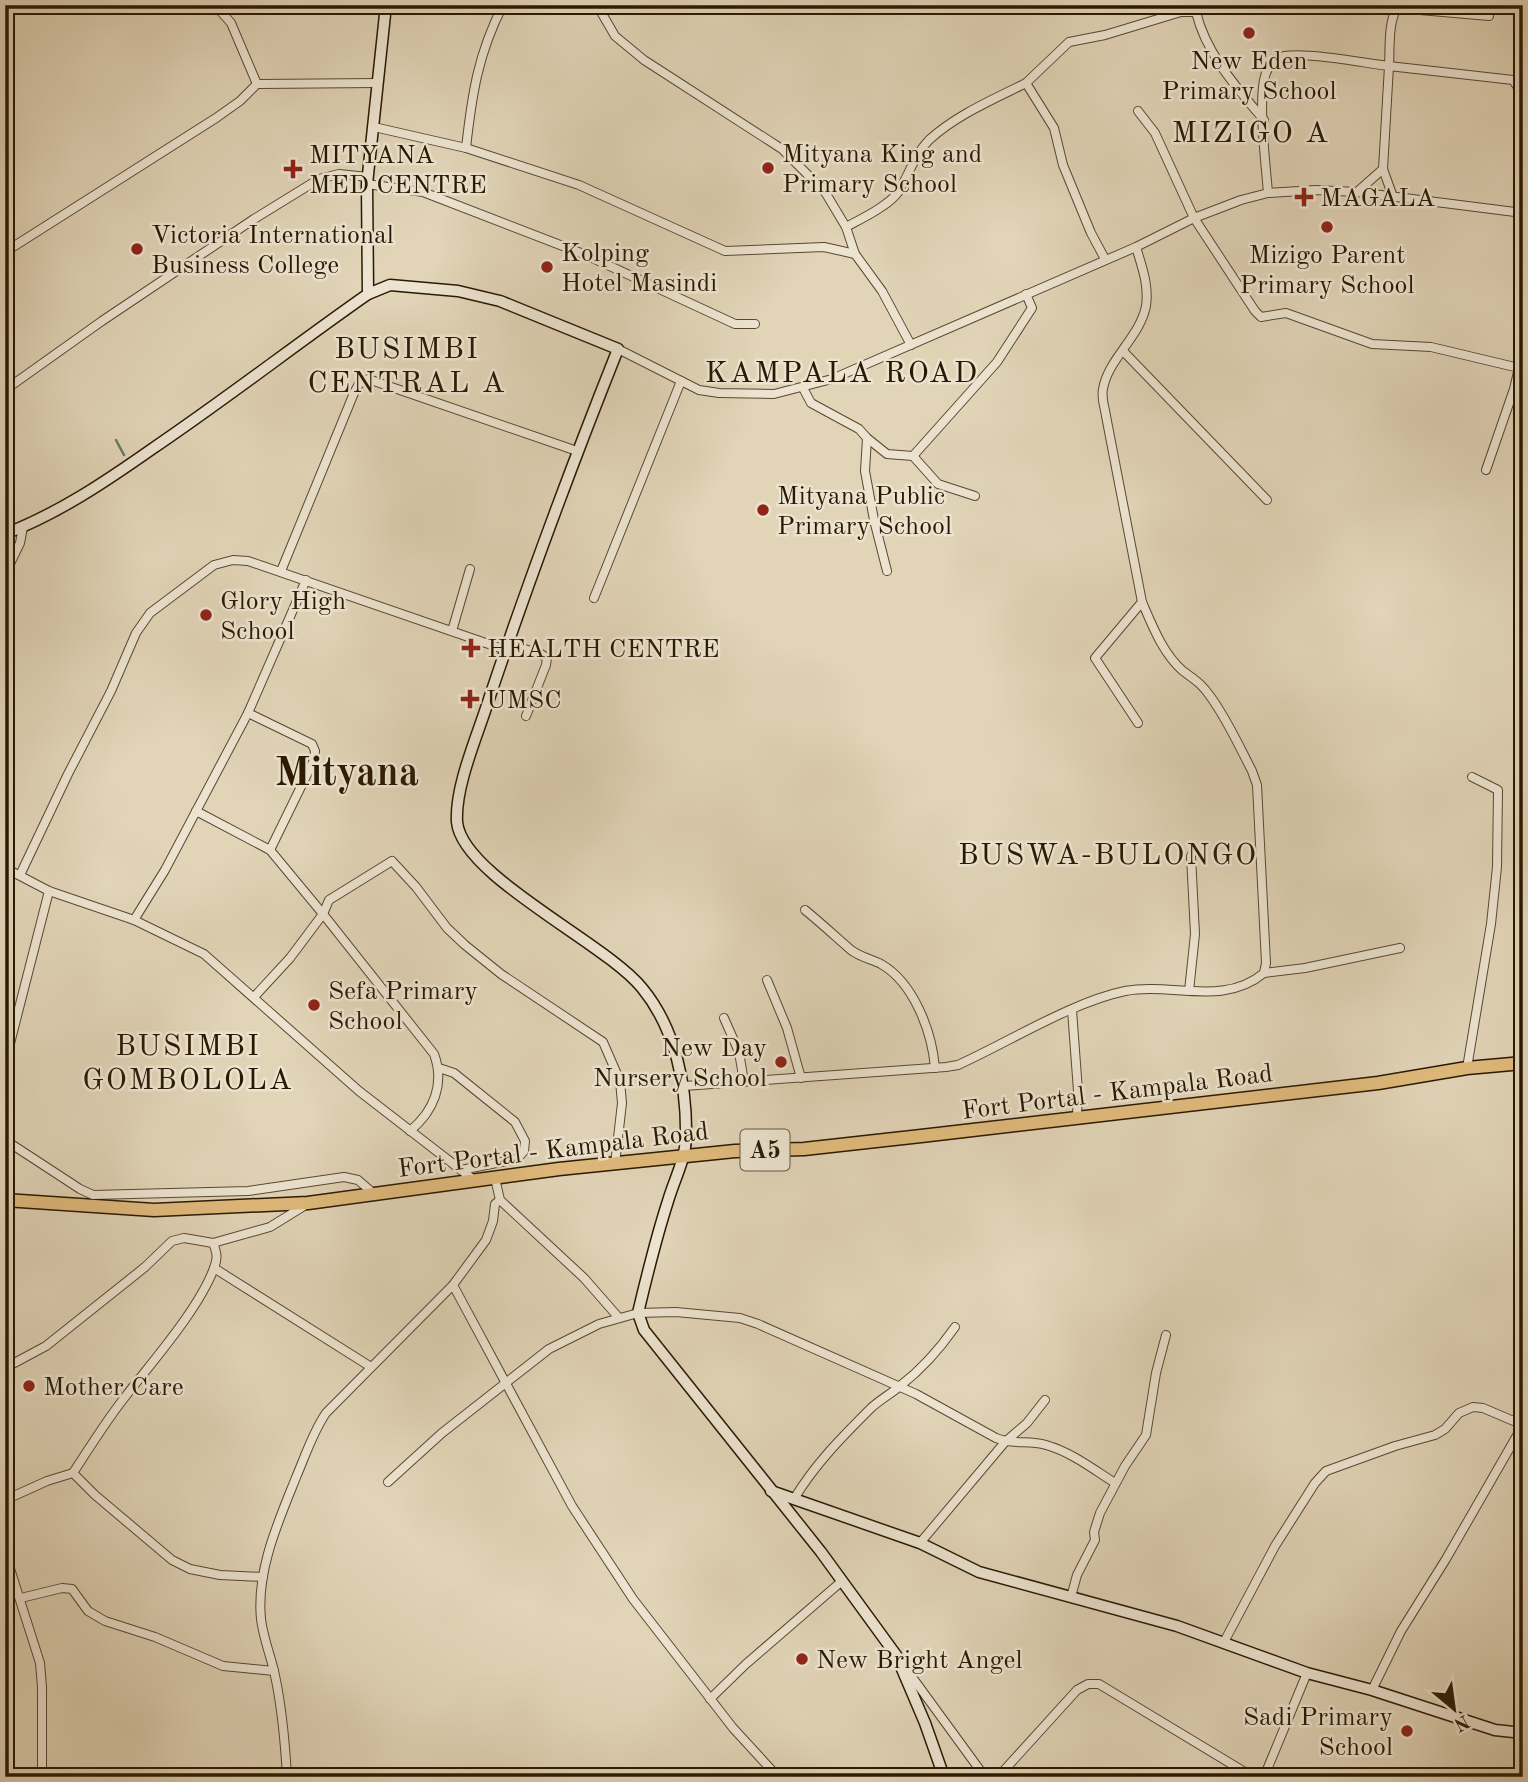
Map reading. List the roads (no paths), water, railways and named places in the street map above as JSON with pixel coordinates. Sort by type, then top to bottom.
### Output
[{"type":"main road","points":[[368,294],[368,180],[386,5]]},
{"type":"main road","points":[[5,534],[90,492],[187,427],[278,357],[368,294],[390,285],[458,290],[500,301],[618,349],[577,451],[507,647],[465,775],[457,823],[462,838],[474,856],[527,901],[619,964],[643,989],[661,1018],[684,1086],[686,1123],[684,1157],[665,1211],[638,1312],[644,1330],[653,1345],[842,1581],[896,1655],[944,1777]]},
{"type":"main road","name":"Fort Portal - Kampala Road","points":[[5,1200],[154,1210],[308,1203],[474,1180],[684,1157],[804,1149],[1378,1083],[1467,1068],[1523,1063]]},
{"type":"main road","points":[[770,1490],[920,1544],[979,1572],[1177,1626],[1307,1674],[1372,1690],[1494,1730],[1523,1733]]},
{"type":"street","points":[[215,5],[231,23],[257,84]]},
{"type":"street","points":[[467,148],[470,111],[480,60],[503,5]]},
{"type":"street","points":[[597,5],[615,36],[644,60],[782,149],[825,192],[846,227],[855,254],[882,291],[911,345]]},
{"type":"street","points":[[1393,197],[1383,169],[1394,12],[1398,8],[1489,16]]},
{"type":"street","points":[[846,227],[866,217],[897,194],[927,142],[963,117],[1026,83],[1069,42],[1105,35],[1181,12],[1196,12],[1198,22],[1224,71],[1264,120]]},
{"type":"street","points":[[1268,193],[1262,90],[1266,73],[1272,63],[1285,56],[1306,56],[1513,80],[1523,94]]},
{"type":"street","points":[[5,252],[216,118],[240,101],[257,84],[378,83]]},
{"type":"street","points":[[1026,83],[1054,128],[1063,165],[1091,233],[1105,259]]},
{"type":"street","points":[[1138,111],[1155,133],[1194,218],[1261,317],[1286,313],[1372,344],[1430,347],[1521,369]]},
{"type":"street","points":[[374,127],[467,148],[579,185],[725,251],[824,247],[855,254]]},
{"type":"street","points":[[1357,192],[1383,169]]},
{"type":"street","points":[[5,390],[254,219],[319,179],[339,174],[423,192],[586,255],[735,324],[755,324]]},
{"type":"street","points":[[618,349],[699,390],[719,394],[774,394],[832,379],[1136,247],[1194,218],[1268,193],[1357,192],[1523,213]]},
{"type":"street","points":[[1136,247],[1147,283],[1146,307],[1139,324],[1106,378],[1102,392],[1142,601],[1165,648],[1182,670],[1197,679],[1211,696],[1257,785],[1266,963],[1264,973]]},
{"type":"street","points":[[913,456],[996,362],[1032,308],[1026,294]]},
{"type":"street","points":[[1123,351],[1267,500]]},
{"type":"street","points":[[1486,470],[1523,357]]},
{"type":"street","points":[[281,571],[354,394],[359,384],[368,379],[577,451]]},
{"type":"street","points":[[594,598],[681,381]]},
{"type":"street","points":[[803,388],[811,403],[859,429],[887,454],[913,456],[939,484],[975,496]]},
{"type":"street","points":[[867,438],[865,471],[887,571]]},
{"type":"street","points":[[5,574],[20,543],[23,527]]},
{"type":"street","points":[[20,875],[111,691],[136,633],[150,613],[214,565],[233,560],[247,561],[452,631],[541,654],[547,659],[526,716]]},
{"type":"street","points":[[452,631],[470,569]]},
{"type":"street","points":[[134,920],[165,870],[248,713],[306,580]]},
{"type":"street","points":[[1138,723],[1095,658],[1142,601]]},
{"type":"street","points":[[248,713],[312,744],[315,751],[314,760],[270,850]]},
{"type":"street","points":[[1467,1068],[1491,924],[1497,867],[1498,790],[1472,777]]},
{"type":"street","points":[[196,811],[270,850],[434,1054],[439,1068],[439,1088],[421,1122],[410,1131]]},
{"type":"street","points":[[1189,991],[1195,934],[1191,856]]},
{"type":"street","points":[[254,997],[290,958],[323,914],[329,900],[392,861],[447,928],[465,945],[501,974],[603,1041],[620,1082],[622,1103],[615,1164]]},
{"type":"street","points":[[5,868],[49,891],[134,920],[204,954],[349,1083],[474,1180]]},
{"type":"street","points":[[5,1063],[49,891]]},
{"type":"street","points":[[805,910],[853,951],[881,964],[906,986],[918,1005],[934,1053],[935,1068]]},
{"type":"street","points":[[684,1086],[958,1065],[1072,1010],[1126,991],[1223,992],[1243,986],[1264,973],[1305,968],[1400,948]]},
{"type":"street","points":[[767,980],[787,1028],[801,1078]]},
{"type":"street","points":[[1072,1010],[1078,1091],[1077,1117]]},
{"type":"street","points":[[724,1018],[738,1052],[744,1082]]},
{"type":"street","points":[[439,1068],[454,1073],[515,1122],[525,1141],[524,1151],[517,1159],[461,1170]]},
{"type":"street","points":[[5,1140],[93,1195],[248,1191],[344,1177],[358,1180],[373,1193]]},
{"type":"street","points":[[495,1178],[500,1200],[584,1278],[618,1318]]},
{"type":"street","points":[[287,1777],[284,1730],[274,1671],[261,1621],[260,1598],[267,1558],[286,1502],[318,1425],[344,1393],[453,1285],[486,1240],[495,1205],[500,1200]]},
{"type":"street","points":[[5,1368],[46,1346],[145,1267],[172,1241],[184,1238],[213,1243],[270,1227],[308,1203]]},
{"type":"street","points":[[5,1500],[47,1481],[73,1473],[103,1426],[191,1308],[214,1269],[218,1255],[213,1243]]},
{"type":"street","points":[[214,1269],[370,1367]]},
{"type":"street","points":[[453,1285],[572,1506],[634,1599],[710,1699],[778,1777]]},
{"type":"street","points":[[388,1482],[442,1433],[549,1349],[598,1324],[638,1312],[676,1312],[740,1318],[758,1324],[916,1394],[1005,1442],[1049,1445],[1071,1455],[1115,1483]]},
{"type":"street","points":[[794,1499],[808,1475],[840,1438],[857,1424],[871,1407],[898,1388],[936,1353],[955,1327]]},
{"type":"street","points":[[1071,1597],[1077,1575],[1095,1539],[1094,1532],[1100,1513],[1115,1483],[1146,1435],[1156,1373],[1166,1335]]},
{"type":"street","points":[[920,1544],[1005,1442],[1027,1423],[1045,1400]]},
{"type":"street","points":[[1223,1642],[1275,1546],[1315,1483],[1326,1471],[1395,1446],[1436,1435],[1465,1409],[1483,1408],[1523,1425],[1401,1631],[1372,1690]]},
{"type":"street","points":[[73,1473],[172,1560],[190,1569],[206,1572],[263,1577]]},
{"type":"street","points":[[5,1553],[40,1662],[42,1777]]},
{"type":"street","points":[[710,1699],[746,1664],[842,1581]]},
{"type":"street","points":[[21,1598],[72,1588],[88,1611],[105,1621],[188,1649],[223,1666],[274,1671]]},
{"type":"street","points":[[896,1655],[985,1777]]},
{"type":"street","points":[[1264,1777],[1307,1674]]},
{"type":"street","points":[[998,1777],[1077,1690],[1088,1684],[1099,1684],[1253,1777]]},
{"type":"waterway","points":[[116,440],[124,455]]},
{"type":"place","name":"New Eden Primary School","points":[[1249,33]]},
{"type":"place","name":"Mityana King and Primary School","points":[[768,168]]},
{"type":"place","name":"MITYANA MED CENTRE","points":[[293,169]]},
{"type":"place","name":"MAGALA","points":[[1304,197]]},
{"type":"place","name":"Mizigo Parent Primary School","points":[[1327,227]]},
{"type":"place","name":"Victoria International Business College","points":[[137,249]]},
{"type":"place","name":"Kolping Hotel Masindi","points":[[547,267]]},
{"type":"place","name":"Mityana Public Primary School","points":[[763,510]]},
{"type":"place","name":"Glory High School","points":[[206,615]]},
{"type":"place","name":"HEALTH CENTRE","points":[[471,648]]},
{"type":"place","name":"UMSC","points":[[470,699]]},
{"type":"place","name":"Sefa Primary School","points":[[314,1005]]},
{"type":"place","name":"New Day Nursery School","points":[[781,1062]]},
{"type":"place","name":"Mother Care","points":[[29,1386]]},
{"type":"place","name":"New Bright Angel","points":[[802,1659]]},
{"type":"place","name":"Sadi Primary School","points":[[1407,1731]]},
{"type":"district","name":"MIZIGO A","points":[[1251,132]]},
{"type":"district","name":"BUSIMBI CENTRAL A","points":[[407,365]]},
{"type":"district","name":"KAMPALA ROAD","points":[[842,372]]},
{"type":"district","name":"Mityana","points":[[347,771]]},
{"type":"district","name":"BUSWA-BULONGO","points":[[1108,854]]},
{"type":"district","name":"BUSIMBI GOMBOLOLA","points":[[188,1062]]}]
